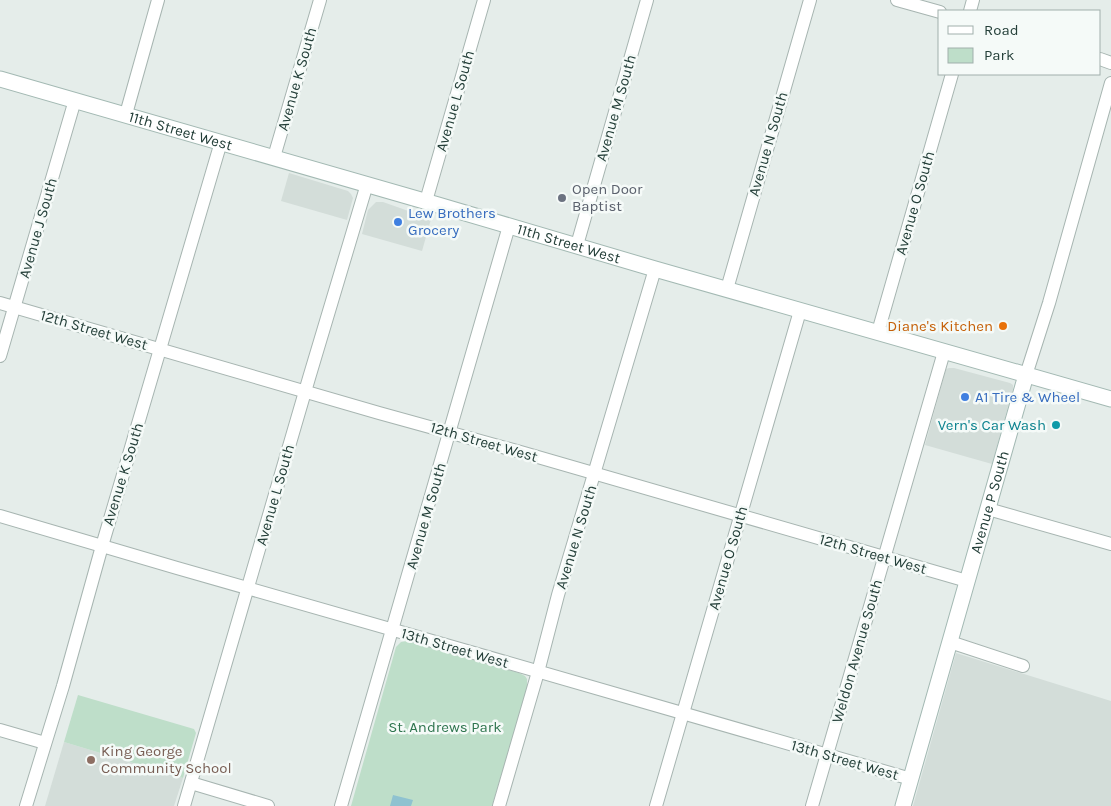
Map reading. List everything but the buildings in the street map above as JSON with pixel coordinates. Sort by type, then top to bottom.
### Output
[{"type":"street","points":[[126,114],[158,0]]},
{"type":"street","name":"Avenue K South","points":[[274,157],[320,0]]},
{"type":"street","name":"Avenue L South","points":[[426,201],[484,0]]},
{"type":"street","name":"Avenue M South","points":[[577,245],[647,0]]},
{"type":"street","name":"Avenue N South","points":[[727,289],[810,0]]},
{"type":"street","points":[[898,0],[938,11]]},
{"type":"street","name":"Avenue O South","points":[[878,332],[952,75]]},
{"type":"street","name":"11th Street West","points":[[0,79],[1111,399]]},
{"type":"street","name":"Avenue P South","points":[[903,806],[1026,375],[1106,124],[1111,83]]},
{"type":"street","name":"Avenue J South","points":[[0,356],[75,100]]},
{"type":"street","name":"Avenue K South","points":[[26,806],[63,686],[220,142]]},
{"type":"street","name":"Avenue L South","points":[[184,806],[367,184]]},
{"type":"street","name":"Avenue M South","points":[[341,806],[510,226]]},
{"type":"street","name":"Avenue N South","points":[[499,806],[558,595],[655,269]]},
{"type":"street","name":"12th Street West","points":[[0,302],[967,582]]},
{"type":"street","name":"Avenue O South","points":[[656,806],[800,310]]},
{"type":"street","name":"Weldon Avenue South","points":[[812,806],[944,352]]},
{"type":"street","points":[[988,509],[1111,544]]},
{"type":"street","name":"13th Street West","points":[[0,516],[911,779]]},
{"type":"street","points":[[950,642],[1023,666]]},
{"type":"street","points":[[0,730],[45,743]]},
{"type":"street","points":[[191,783],[268,806]]},
{"type":"shaded area","points":[[289,173],[348,191],[353,198],[347,220],[281,201]]},
{"type":"shaded area","points":[[376,202],[383,202],[431,219],[422,251],[362,234],[368,210]]},
{"type":"shaded area","points":[[949,368],[1013,385],[992,464],[925,445],[946,369]]},
{"type":"shaded area","points":[[956,653],[1111,701],[1111,806],[913,806]]},
{"type":"shaded area","name":"King George Community School","points":[[64,742],[183,778],[174,806],[45,806]]},
{"type":"green space","name":"St. Andrews Park","points":[[407,641],[519,673],[527,679],[527,689],[492,806],[351,806],[396,647],[401,642]]},
{"type":"green space","points":[[78,695],[194,729],[196,733],[183,778],[64,742]]},
{"type":"water","points":[[393,795],[413,800],[411,806],[390,806]]},
{"type":"place","name":"Open Door Baptist","points":[[562,198]]},
{"type":"place","name":"Lew Brothers Grocery","points":[[398,222]]},
{"type":"place","name":"Diane's Kitchen","points":[[1003,326]]},
{"type":"place","name":"A1 Tire & Wheel","points":[[965,397]]},
{"type":"place","name":"Vern's Car Wash","points":[[1056,425]]},
{"type":"place","name":"King George Community School","points":[[91,760]]}]
